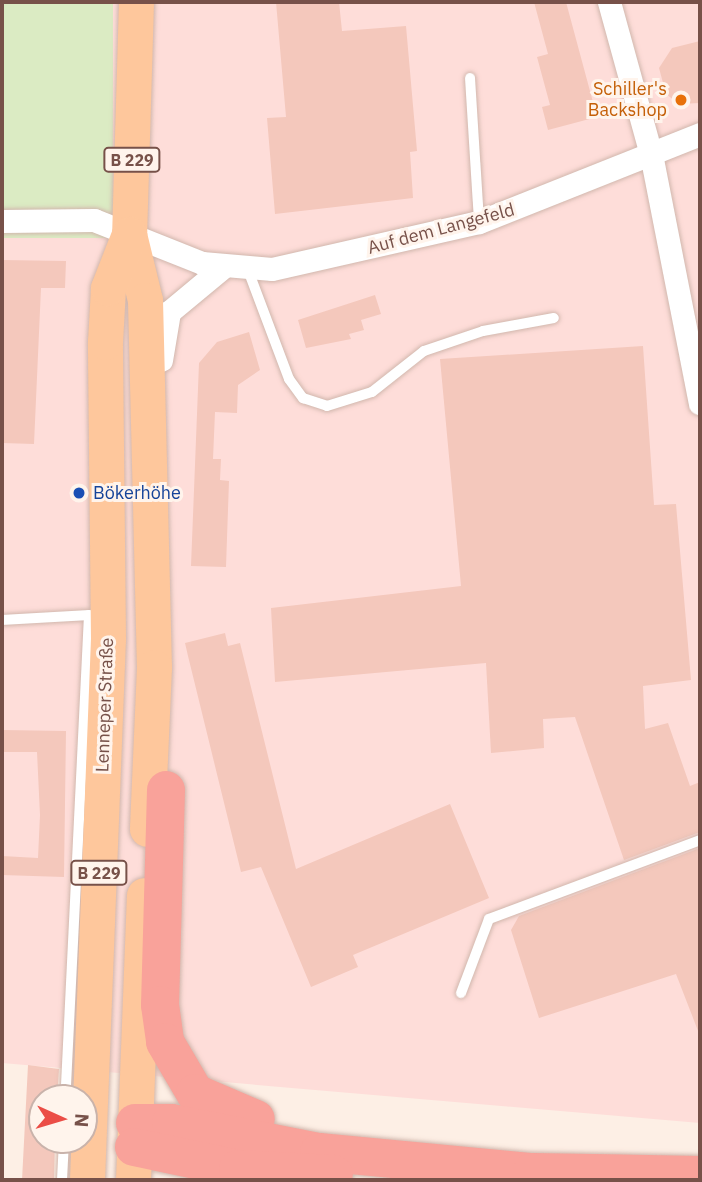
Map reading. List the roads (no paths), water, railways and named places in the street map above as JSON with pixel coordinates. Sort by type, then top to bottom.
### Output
[{"type":"highway","points":[[158,774],[160,1005],[171,1060],[210,1103],[271,1123],[328,1169]]},
{"type":"highway","points":[[134,1150],[170,1123],[328,1169],[427,1180]]},
{"type":"highway","points":[[134,1150],[238,1169],[601,1177],[700,1175]]},
{"type":"highway","points":[[203,1180],[238,1169]]},
{"type":"main road","name":"Lenneper Straße","points":[[134,1150],[158,774],[144,417],[145,300],[129,234],[136,2]]},
{"type":"main road","name":"Lenneper Straße","points":[[79,1084],[108,614],[108,288],[129,234]]},
{"type":"main road","points":[[98,1141],[134,1150]]},
{"type":"main road","name":"Lenneper Straße","points":[[80,1154],[87,1180]]},
{"type":"street","points":[[609,2],[651,154],[700,403]]},
{"type":"street","name":"Auf dem Langefeld","points":[[2,221],[94,220],[222,268],[248,270],[301,265],[479,222],[700,134]]},
{"type":"street","points":[[144,417],[161,369],[169,312],[222,268]]},
{"type":"lane","points":[[470,78],[479,222]]},
{"type":"lane","points":[[248,270],[289,379],[303,398],[327,407],[372,392],[424,351],[483,331],[554,318]]},
{"type":"lane","points":[[2,620],[89,615],[66,1084]]},
{"type":"lane","points":[[461,993],[489,919],[700,840]]},
{"type":"lane","points":[[62,1180],[70,1154]]},
{"type":"place","name":"Schiller's Backshop","points":[[681,100]]},
{"type":"place","name":"Bökerhöhe","points":[[79,493]]}]
